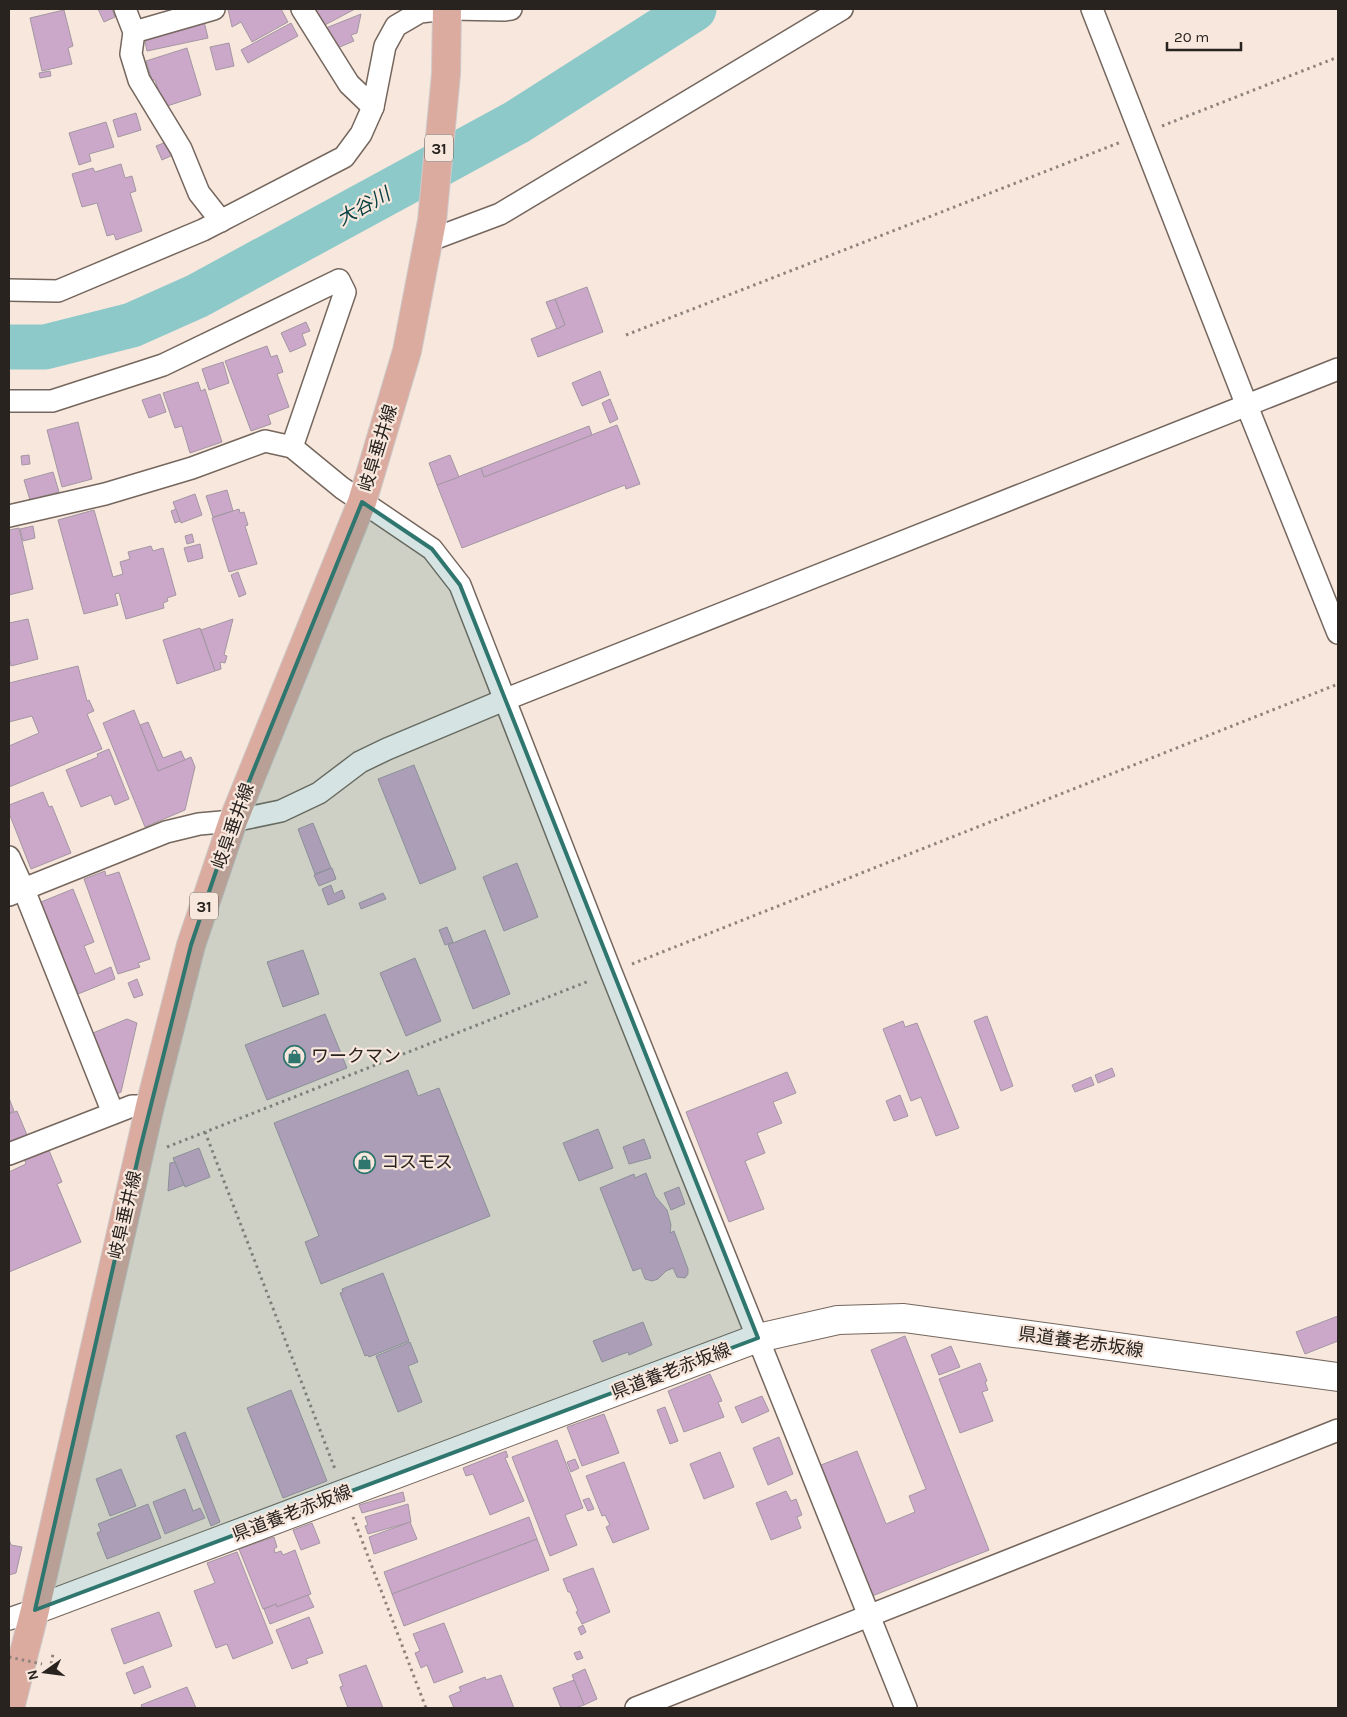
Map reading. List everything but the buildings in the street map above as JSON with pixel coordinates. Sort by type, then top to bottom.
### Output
[{"type":"main road","name":"岐阜垂井線","points":[[10,1708],[35,1610],[150,1106],[191,945],[233,821],[362,502],[407,351],[430,231],[446,74],[446,9]]},
{"type":"main road","name":"県道養老赤坂線","points":[[35,1610],[758,1338],[838,1320],[904,1318],[1338,1377]]},
{"type":"street","points":[[125,9],[134,32],[131,54],[139,80],[181,149],[199,193],[221,220]]},
{"type":"street","points":[[134,32],[214,9]]},
{"type":"street","points":[[302,9],[349,84],[373,107]]},
{"type":"street","points":[[9,290],[58,291],[203,230],[344,157],[361,134],[373,107],[385,46],[396,26],[420,12],[446,9]]},
{"type":"street","points":[[452,9],[511,9]]},
{"type":"street","points":[[430,231],[500,214],[842,9]]},
{"type":"street","points":[[1092,9],[1338,633]]},
{"type":"street","points":[[9,401],[52,401],[164,365],[340,280],[345,292],[292,447]]},
{"type":"street","points":[[16,892],[166,832],[199,824],[233,821],[281,811],[319,793],[360,762],[504,700],[1338,369]]},
{"type":"street","points":[[9,516],[105,494],[192,468],[265,441],[292,447],[362,502],[432,549],[460,585],[611,972],[906,1708]]},
{"type":"street","points":[[9,857],[16,892],[112,1113]]},
{"type":"street","points":[[9,1154],[132,1106],[150,1106]]},
{"type":"street","points":[[636,1708],[870,1617],[1338,1430]]},
{"type":"street","points":[[9,1619],[35,1610]]},
{"type":"path","points":[[626,335],[1338,57]]},
{"type":"path","points":[[140,1149],[154,1152],[1338,684]]},
{"type":"path","points":[[205,1132],[426,1708]]},
{"type":"path","points":[[9,1657],[42,1664]]},
{"type":"highlighted area","points":[[362,502],[432,549],[460,585],[758,1338],[35,1610],[140,1149],[191,945],[233,821]]},
{"type":"waterway","name":"大谷川","points":[[9,347],[45,347],[132,325],[197,296],[517,122],[694,9]]},
{"type":"place","name":"ワークマン","points":[[295,1056]]},
{"type":"place","name":"コスモス","points":[[365,1162]]}]
